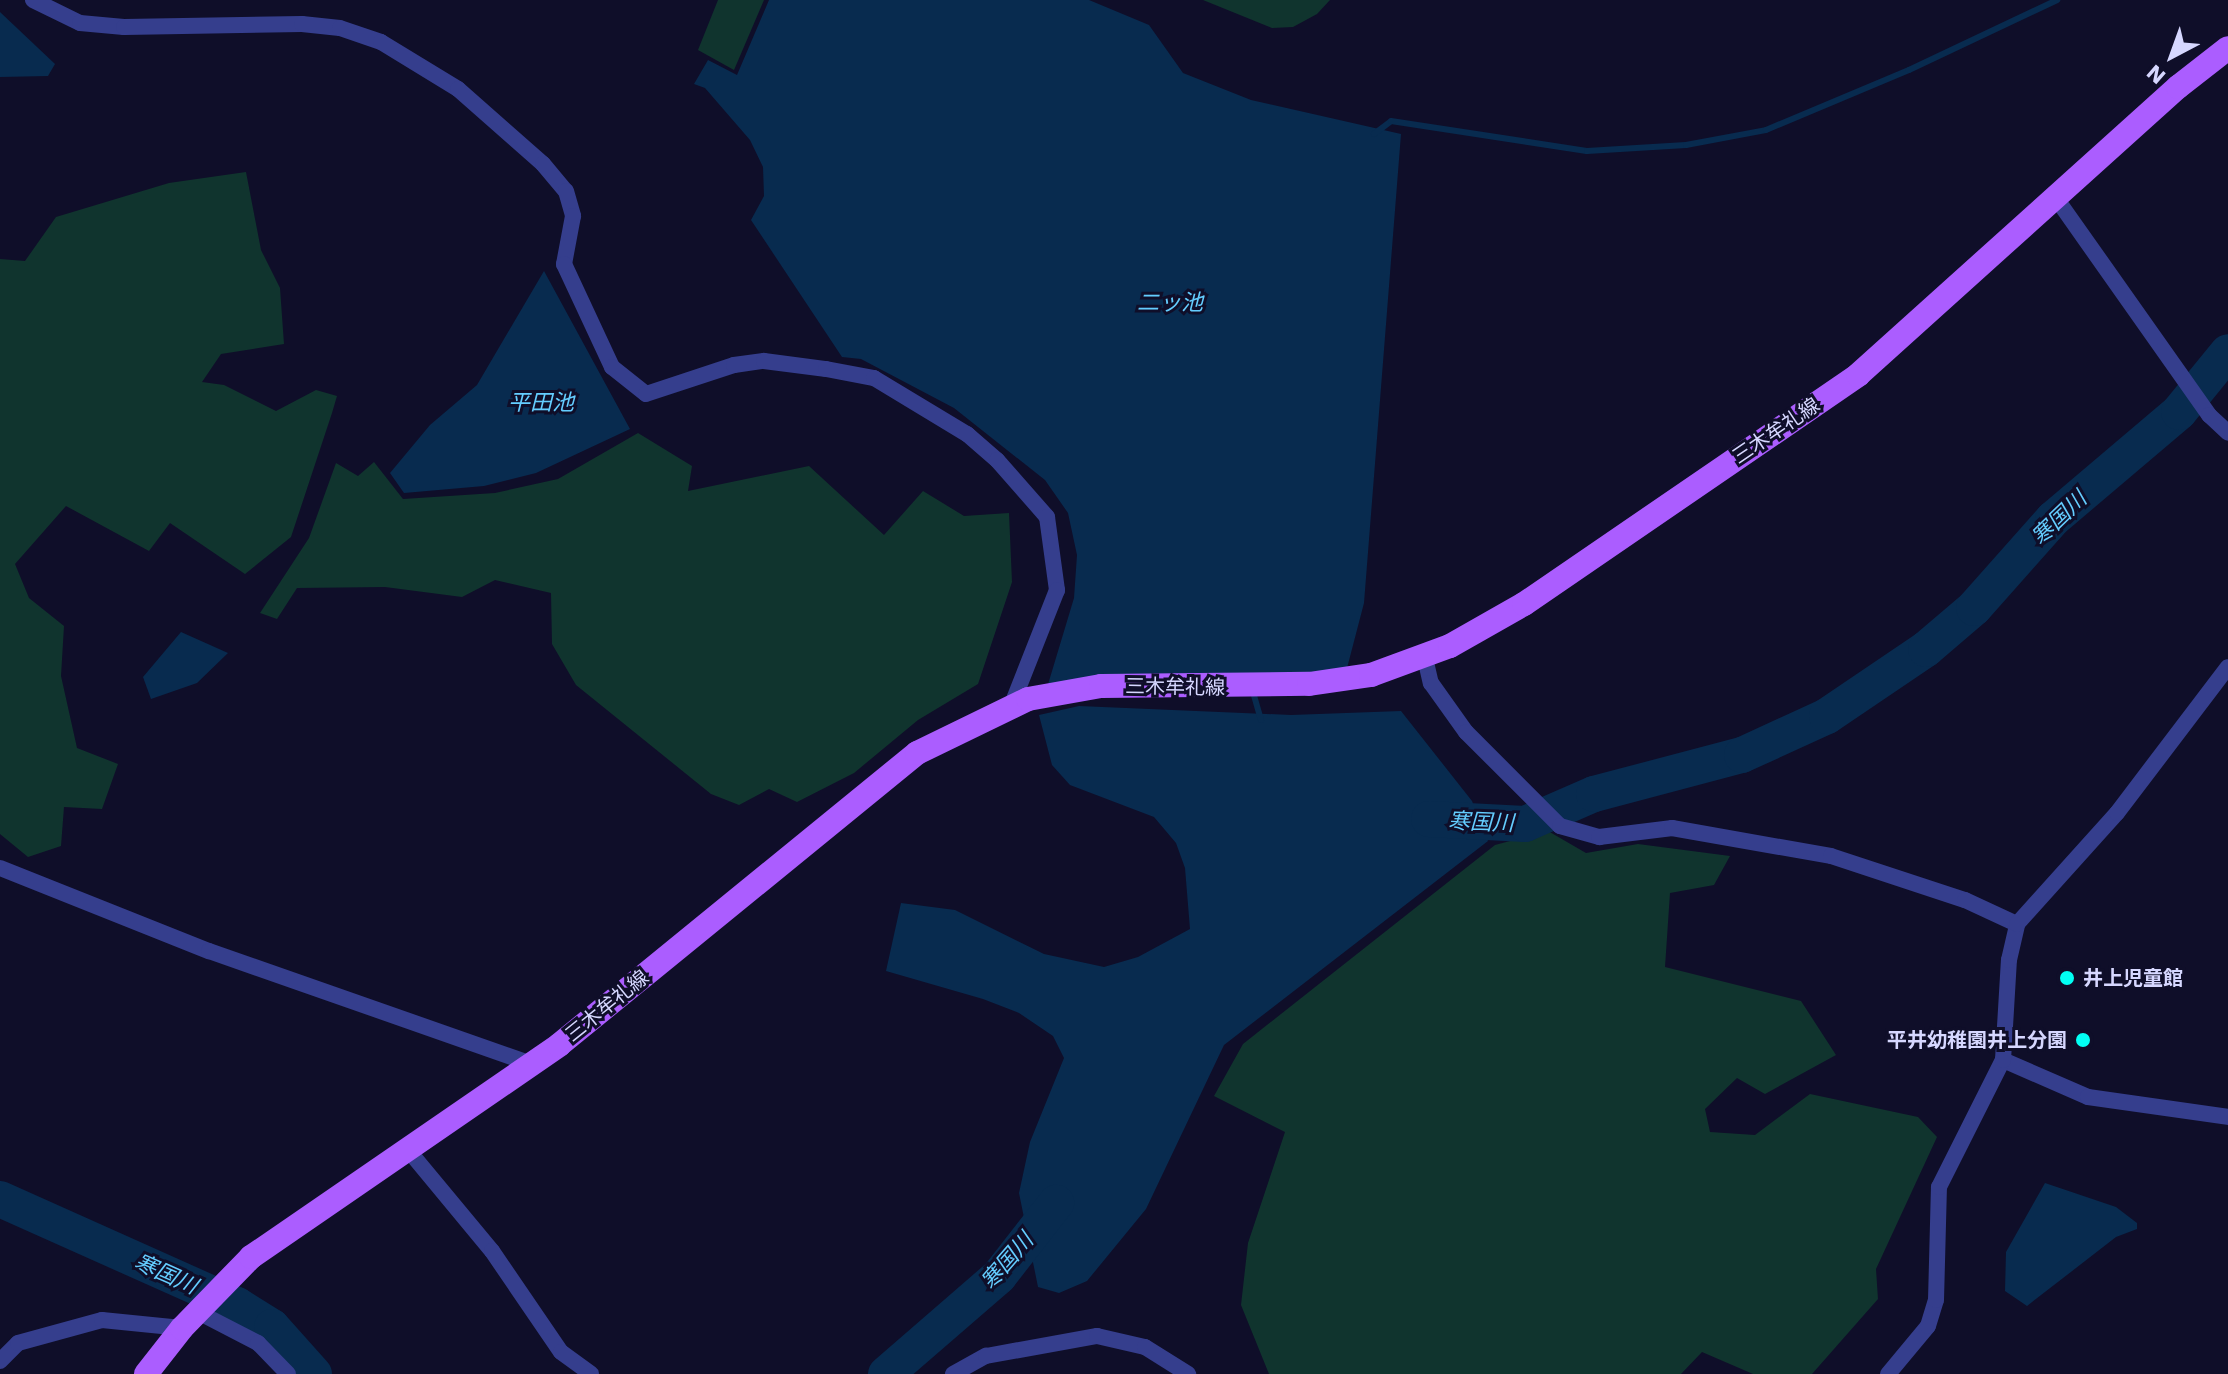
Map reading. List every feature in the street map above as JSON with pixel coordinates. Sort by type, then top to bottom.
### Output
[{"type":"main road","name":"三木牟礼線","points":[[146,1374],[223,1282],[308,1215],[409,1151],[532,1064],[917,753],[1020,702],[1101,686],[1309,684],[1371,675],[1414,661],[1524,604],[1858,375],[2228,48]]},
{"type":"street","points":[[33,0],[80,23],[124,27],[302,24],[340,28],[381,42],[458,89],[543,164],[566,191],[573,216],[564,264],[612,367],[646,394],[734,365],[764,361],[874,378],[967,434],[997,460],[1047,517],[1057,590],[1020,702]]},
{"type":"street","points":[[2056,198],[2209,415],[2228,433]]},
{"type":"street","points":[[1414,661],[1466,732],[1560,826],[1599,837],[1672,828],[1831,856],[1965,900],[2017,924]]},
{"type":"street","points":[[1888,1374],[1928,1326],[1936,1300],[1939,1187],[2003,1060],[2009,960],[2017,924],[2117,813],[2228,667]]},
{"type":"street","points":[[0,868],[209,951],[532,1064]]},
{"type":"street","points":[[2003,1060],[2088,1097],[2228,1117]]},
{"type":"street","points":[[409,1151],[492,1251],[561,1352],[591,1374]]},
{"type":"street","points":[[0,1361],[18,1343],[102,1320],[193,1315],[258,1343],[288,1374]]},
{"type":"street","points":[[953,1374],[986,1356],[1097,1336],[1145,1347],[1188,1374]]},
{"type":"green space","points":[[718,0],[764,0],[734,70],[698,50]]},
{"type":"green space","points":[[1203,0],[1330,0],[1317,14],[1293,27],[1272,28]]},
{"type":"green space","points":[[246,172],[261,250],[280,288],[284,344],[221,354],[202,382],[224,385],[276,411],[316,390],[337,396],[332,413],[291,537],[245,574],[170,523],[149,551],[66,506],[15,564],[29,598],[64,626],[61,676],[77,748],[118,764],[102,809],[64,807],[61,846],[28,857],[0,834],[0,259],[25,261],[56,217],[169,183]]},
{"type":"green space","points":[[638,433],[692,466],[688,491],[809,466],[884,535],[923,491],[964,516],[1009,513],[1012,582],[978,684],[918,720],[854,773],[797,802],[769,789],[739,805],[711,794],[576,685],[552,644],[551,593],[495,580],[462,597],[385,587],[297,588],[277,619],[260,613],[309,538],[336,463],[358,476],[374,462],[403,499],[495,493],[558,479]]},
{"type":"green space","points":[[1548,831],[1586,853],[1638,844],[1730,856],[1714,885],[1670,893],[1665,967],[1801,1001],[1836,1055],[1765,1094],[1737,1078],[1705,1109],[1710,1132],[1755,1135],[1810,1094],[1918,1117],[1937,1137],[1876,1269],[1878,1299],[1812,1374],[1753,1374],[1702,1352],[1681,1374],[1269,1374],[1241,1305],[1248,1243],[1285,1132],[1214,1096],[1243,1044],[1495,845]]},
{"type":"water","name":"二ッ池","points":[[769,0],[1089,0],[1149,25],[1183,73],[1251,100],[1401,134],[1364,603],[1346,672],[1046,691],[1074,598],[1077,555],[1068,513],[1045,480],[954,408],[861,359],[842,357],[751,220],[764,196],[763,167],[750,140],[705,88],[694,84],[708,60],[737,75]]},
{"type":"water","points":[[0,12],[55,64],[48,76],[0,77]]},
{"type":"water","name":"平田池","points":[[544,271],[630,429],[536,473],[484,486],[404,493],[390,473],[430,425],[477,385]]},
{"type":"water","points":[[181,632],[228,653],[197,683],[151,699],[143,677]]},
{"type":"water","points":[[1079,706],[1291,715],[1401,711],[1472,801],[1488,841],[1224,1045],[1146,1209],[1087,1281],[1059,1293],[1038,1287],[1019,1193],[1030,1142],[1064,1058],[1053,1036],[1019,1013],[983,999],[886,971],[901,903],[955,910],[1044,954],[1104,967],[1138,957],[1190,929],[1185,868],[1176,843],[1154,817],[1070,785],[1052,765],[1039,715]]},
{"type":"water","points":[[2045,1183],[2116,1207],[2137,1223],[2137,1229],[2116,1237],[2027,1306],[2005,1291],[2006,1252]]},
{"type":"waterway","points":[[1374,134],[1391,121],[1587,151],[1686,145],[1766,130],[1909,70],[2057,0]]},
{"type":"waterway","name":"寒国川","points":[[1429,819],[1525,824],[1594,794],[1742,755],[1827,716],[1926,649],[1974,608],[2053,519],[2179,412],[2228,352]]},
{"type":"waterway","points":[[1253,692],[1261,720]]},
{"type":"waterway","name":"寒国川","points":[[0,1199],[237,1305],[272,1327],[314,1374]]},
{"type":"waterway","name":"寒国川","points":[[886,1374],[999,1276],[1056,1203]]},
{"type":"place","name":"井上児童館","points":[[2067,978]]},
{"type":"place","name":"平井幼稚園井上分園","points":[[2083,1040]]}]
